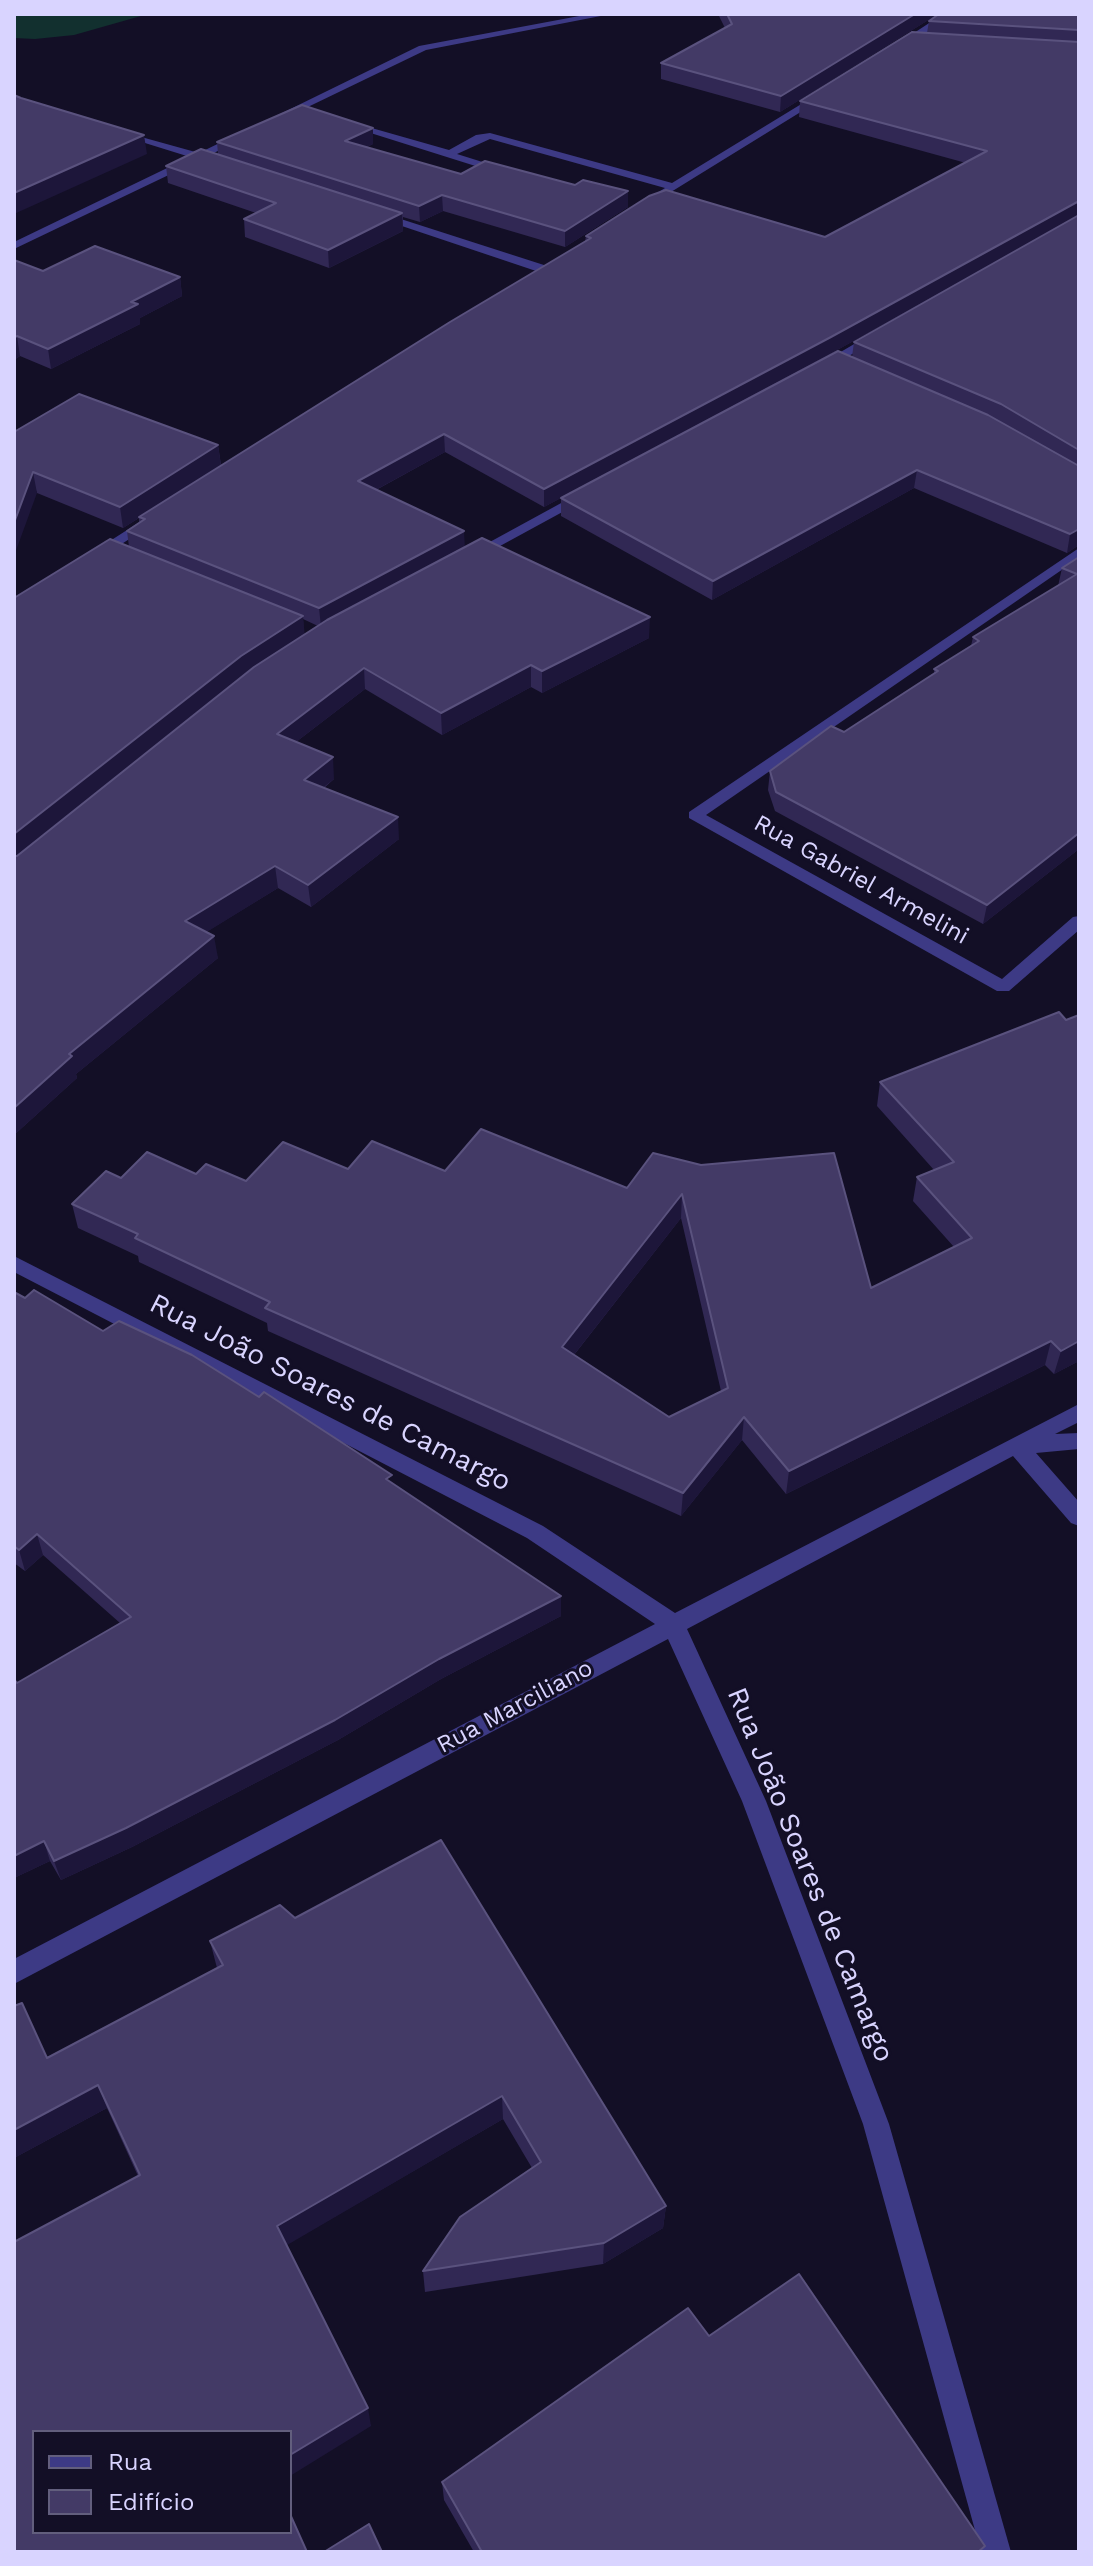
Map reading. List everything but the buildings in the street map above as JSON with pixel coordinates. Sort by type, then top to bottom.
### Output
[{"type":"street","points":[[269,123],[423,48],[606,14]]},
{"type":"street","points":[[882,57],[950,14]]},
{"type":"street","points":[[908,41],[923,42]]},
{"type":"street","points":[[636,204],[650,201],[674,187],[830,89]]},
{"type":"street","points":[[333,120],[518,176]]},
{"type":"street","points":[[14,246],[255,129]]},
{"type":"street","points":[[114,130],[214,161]]},
{"type":"street","points":[[451,154],[480,137],[490,136],[674,187]]},
{"type":"street","points":[[607,178],[619,171]]},
{"type":"street","points":[[363,210],[543,269]]},
{"type":"street","points":[[529,277],[556,260]]},
{"type":"street","points":[[807,375],[842,363],[888,330]]},
{"type":"street","points":[[457,563],[597,488]]},
{"type":"street","points":[[80,564],[114,550],[159,514]]},
{"type":"street","name":"Rua Gabriel Armelini","points":[[1079,552],[695,815],[1003,987],[1079,921]]},
{"type":"street","name":"Rua João Soares de Camargo","points":[[14,1263],[535,1532],[673,1624],[754,1801],[876,2124],[996,2552]]},
{"type":"street","name":"Rua Marciliano","points":[[14,1972],[935,1485],[1079,1412]]},
{"type":"street","points":[[1017,1446],[1079,1441]]},
{"type":"street","points":[[1017,1446],[1079,1517]]},
{"type":"green space","points":[[14,14],[148,14],[74,35],[35,39],[14,38]]}]
